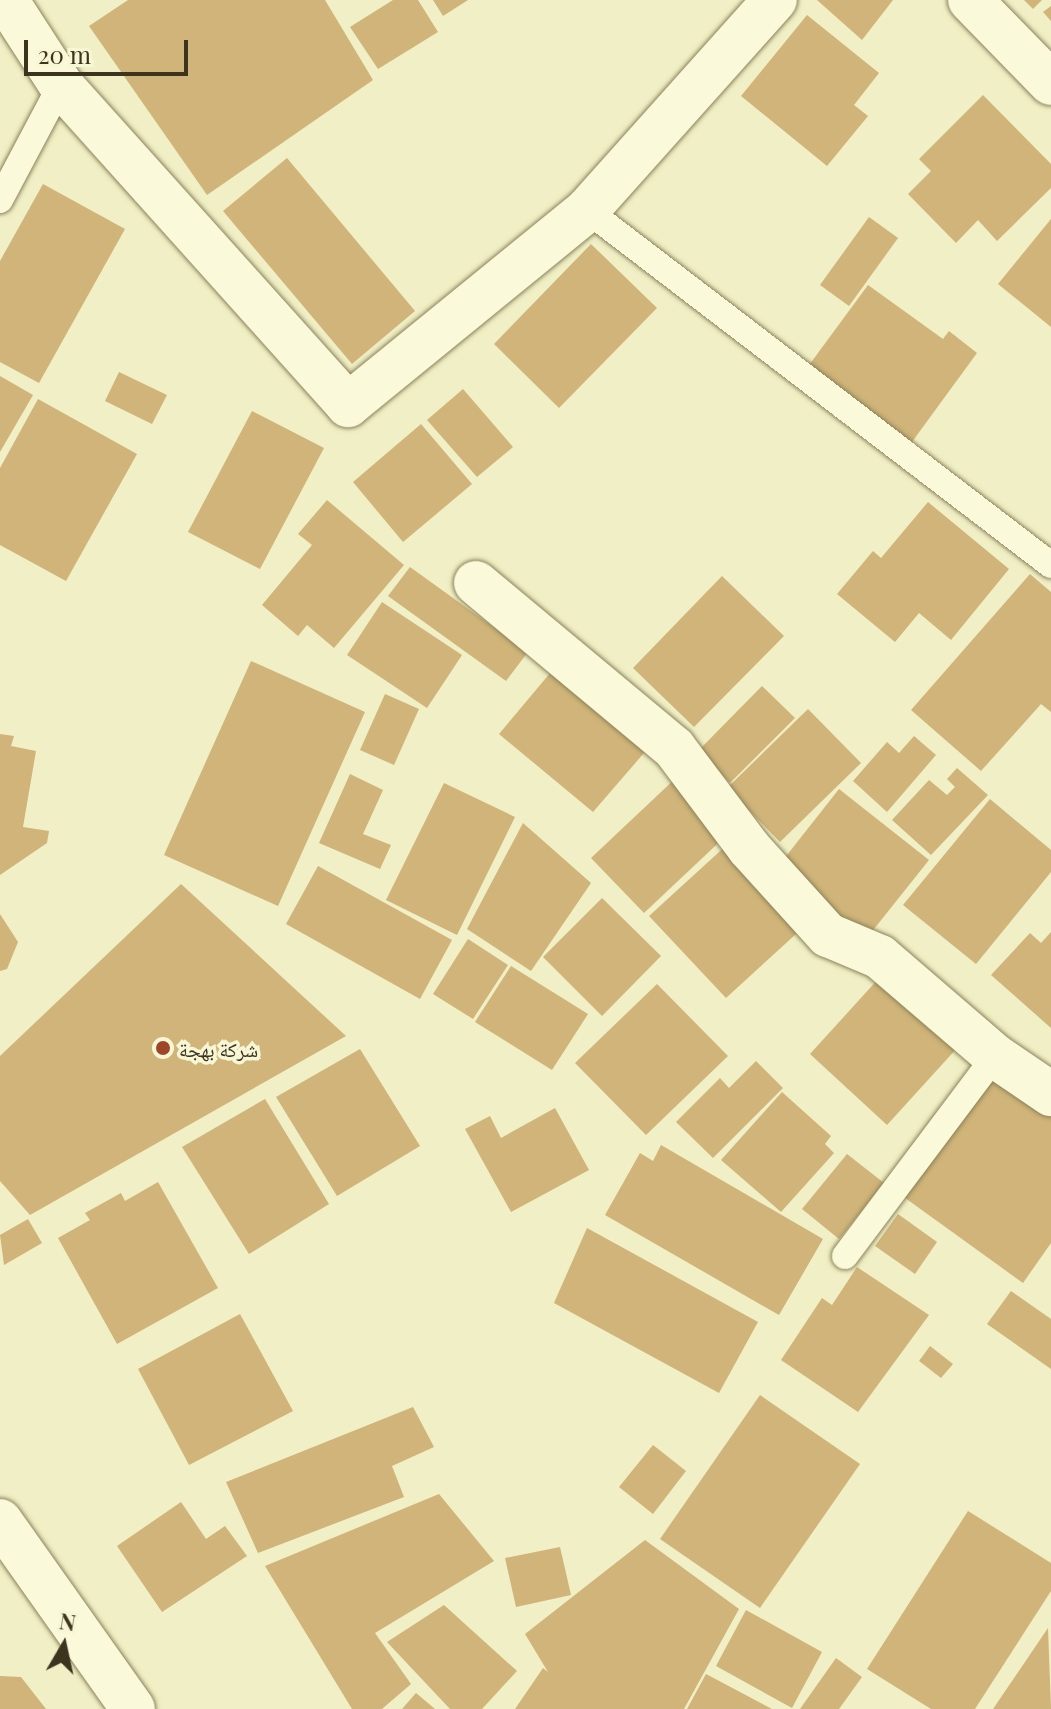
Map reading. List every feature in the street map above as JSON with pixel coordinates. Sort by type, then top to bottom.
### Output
[{"type":"street","points":[[6,0],[61,85],[348,405],[587,210],[775,0]]},
{"type":"street","points":[[970,0],[1051,83]]},
{"type":"street","points":[[476,583],[674,748],[749,848],[828,935],[880,957],[995,1056],[1051,1094]]},
{"type":"street","points":[[0,1521],[133,1709]]},
{"type":"lane","points":[[0,200],[61,85]]},
{"type":"lane","points":[[587,210],[1051,565]]},
{"type":"lane","points":[[845,1256],[995,1056]]},
{"type":"building","points":[[128,0],[325,0],[373,80],[207,195],[89,26]]},
{"type":"building","points":[[393,0],[418,0],[438,32],[378,69],[350,27]]},
{"type":"building","points":[[433,0],[468,0],[443,16]]},
{"type":"building","points":[[817,0],[893,0],[862,40]]},
{"type":"building","points":[[1024,0],[1042,0],[1033,9]]},
{"type":"building","points":[[1051,6],[1051,21],[1043,12]]},
{"type":"building","points":[[807,15],[879,73],[854,105],[868,116],[827,166],[741,96]]},
{"type":"building","points":[[983,95],[1051,164],[1051,188],[997,241],[978,220],[956,243],[908,194],[931,171],[919,159]]},
{"type":"building","points":[[287,158],[415,311],[352,364],[223,211]]},
{"type":"building","points":[[43,184],[125,229],[39,383],[0,362],[0,261]]},
{"type":"building","points":[[869,217],[898,238],[849,306],[820,285]]},
{"type":"building","points":[[1051,219],[1051,327],[998,284]]},
{"type":"building","points":[[591,244],[657,308],[559,408],[494,344]]},
{"type":"building","points":[[868,285],[943,339],[949,331],[977,353],[909,446],[804,372]]},
{"type":"building","points":[[119,372],[167,395],[152,424],[105,401]]},
{"type":"building","points":[[0,376],[33,395],[0,452]]},
{"type":"building","points":[[463,389],[513,447],[477,477],[427,420]]},
{"type":"building","points":[[38,399],[137,454],[66,581],[0,545],[0,468]]},
{"type":"building","points":[[252,411],[324,448],[260,569],[188,532]]},
{"type":"building","points":[[421,424],[472,484],[403,542],[353,482]]},
{"type":"building","points":[[327,500],[404,565],[334,648],[307,625],[298,636],[262,605],[312,545],[298,534]]},
{"type":"building","points":[[928,502],[1009,569],[951,640],[919,613],[895,642],[837,594],[873,551],[881,558]]},
{"type":"building","points":[[410,567],[528,652],[506,681],[388,596]]},
{"type":"building","points":[[1030,574],[1051,592],[1051,712],[1041,704],[981,771],[911,710]]},
{"type":"building","points":[[722,576],[784,636],[694,727],[633,668]]},
{"type":"building","points":[[382,602],[462,655],[427,708],[347,655]]},
{"type":"building","points":[[251,661],[365,712],[278,906],[164,855]]},
{"type":"building","points":[[556,666],[650,746],[593,812],[499,734]]},
{"type":"building","points":[[762,686],[795,718],[730,783],[698,751]]},
{"type":"building","points":[[385,694],[419,709],[394,765],[360,750]]},
{"type":"building","points":[[808,709],[861,763],[780,842],[727,788]]},
{"type":"building","points":[[0,734],[14,736],[11,746],[36,751],[23,827],[49,831],[47,843],[0,875]]},
{"type":"building","points":[[914,736],[936,755],[887,812],[853,781],[887,742],[899,753]]},
{"type":"building","points":[[957,768],[988,795],[931,855],[892,820],[929,780],[947,795],[955,787],[947,779]]},
{"type":"building","points":[[350,774],[383,790],[363,834],[391,845],[380,869],[319,843]]},
{"type":"building","points":[[678,776],[731,831],[644,913],[591,858]]},
{"type":"building","points":[[444,783],[515,817],[457,935],[386,900]]},
{"type":"building","points":[[839,789],[929,860],[866,939],[776,869]]},
{"type":"building","points":[[990,799],[1051,850],[1051,872],[976,964],[903,905]]},
{"type":"building","points":[[523,823],[591,883],[531,971],[467,929]]},
{"type":"building","points":[[730,842],[807,924],[726,998],[649,916]]},
{"type":"building","points":[[318,866],[452,940],[420,999],[286,924]]},
{"type":"building","points":[[181,884],[346,1036],[30,1215],[0,1181],[0,1056]]},
{"type":"building","points":[[602,898],[661,956],[602,1016],[543,957]]},
{"type":"building","points":[[0,914],[18,942],[7,969],[0,971]]},
{"type":"building","points":[[1051,932],[1051,1028],[991,975],[1030,933],[1041,943]]},
{"type":"building","points":[[468,939],[508,965],[473,1019],[433,994]]},
{"type":"building","points":[[511,966],[588,1014],[552,1070],[475,1022]]},
{"type":"building","points":[[880,977],[958,1047],[887,1125],[810,1054]]},
{"type":"building","points":[[657,984],[728,1056],[646,1135],[575,1063]]},
{"type":"building","points":[[360,1049],[420,1146],[337,1196],[276,1097]]},
{"type":"building","points":[[756,1061],[783,1088],[713,1158],[676,1122],[720,1078],[729,1088]]},
{"type":"building","points":[[994,1066],[1051,1106],[1051,1243],[1023,1283],[901,1195]]},
{"type":"building","points":[[782,1092],[831,1136],[825,1144],[834,1153],[781,1212],[721,1160]]},
{"type":"building","points":[[265,1099],[329,1204],[249,1254],[182,1147]]},
{"type":"building","points":[[555,1108],[589,1170],[511,1212],[465,1129],[490,1116],[501,1138]]},
{"type":"building","points":[[661,1145],[823,1239],[779,1315],[605,1215],[640,1153],[653,1161]]},
{"type":"building","points":[[847,1154],[884,1183],[839,1239],[802,1209]]},
{"type":"building","points":[[158,1182],[218,1288],[117,1344],[58,1238],[90,1220],[85,1213],[121,1193],[125,1201]]},
{"type":"building","points":[[898,1214],[937,1242],[915,1274],[875,1246]]},
{"type":"building","points":[[28,1219],[42,1243],[4,1265],[0,1235]]},
{"type":"building","points":[[587,1228],[758,1322],[719,1393],[554,1303]]},
{"type":"building","points":[[857,1267],[929,1315],[858,1412],[781,1360],[822,1298],[832,1305]]},
{"type":"building","points":[[1011,1291],[1051,1319],[1051,1369],[987,1324]]},
{"type":"building","points":[[240,1314],[293,1411],[189,1465],[138,1369]]},
{"type":"building","points":[[930,1346],[953,1364],[941,1378],[919,1361]]},
{"type":"building","points":[[760,1395],[860,1464],[760,1608],[660,1539]]},
{"type":"building","points":[[413,1407],[434,1447],[392,1466],[404,1497],[258,1553],[226,1482]]},
{"type":"building","points":[[653,1445],[686,1471],[653,1514],[619,1487]]},
{"type":"building","points":[[439,1494],[494,1561],[375,1633],[411,1684],[382,1709],[352,1709],[265,1566]]},
{"type":"building","points":[[181,1502],[206,1539],[225,1526],[247,1556],[162,1612],[117,1546]]},
{"type":"building","points":[[968,1511],[1051,1563],[1051,1591],[975,1709],[931,1709],[867,1669]]},
{"type":"building","points":[[645,1540],[739,1609],[684,1709],[515,1709],[543,1668],[548,1672],[525,1634]]},
{"type":"building","points":[[560,1547],[571,1595],[516,1607],[505,1558]]},
{"type":"building","points":[[444,1605],[517,1671],[482,1709],[450,1709],[387,1642]]},
{"type":"building","points":[[746,1610],[822,1652],[792,1708],[716,1666]]},
{"type":"building","points":[[1048,1628],[1051,1709],[993,1709]]},
{"type":"building","points":[[836,1658],[862,1677],[839,1709],[800,1709]]},
{"type":"building","points":[[706,1674],[772,1709],[687,1709]]},
{"type":"building","points":[[0,1676],[21,1677],[46,1709],[0,1709]]},
{"type":"building","points":[[416,1693],[435,1709],[402,1709]]},
{"type":"place","name":"شركة بهجة","points":[[163,1048]]}]
